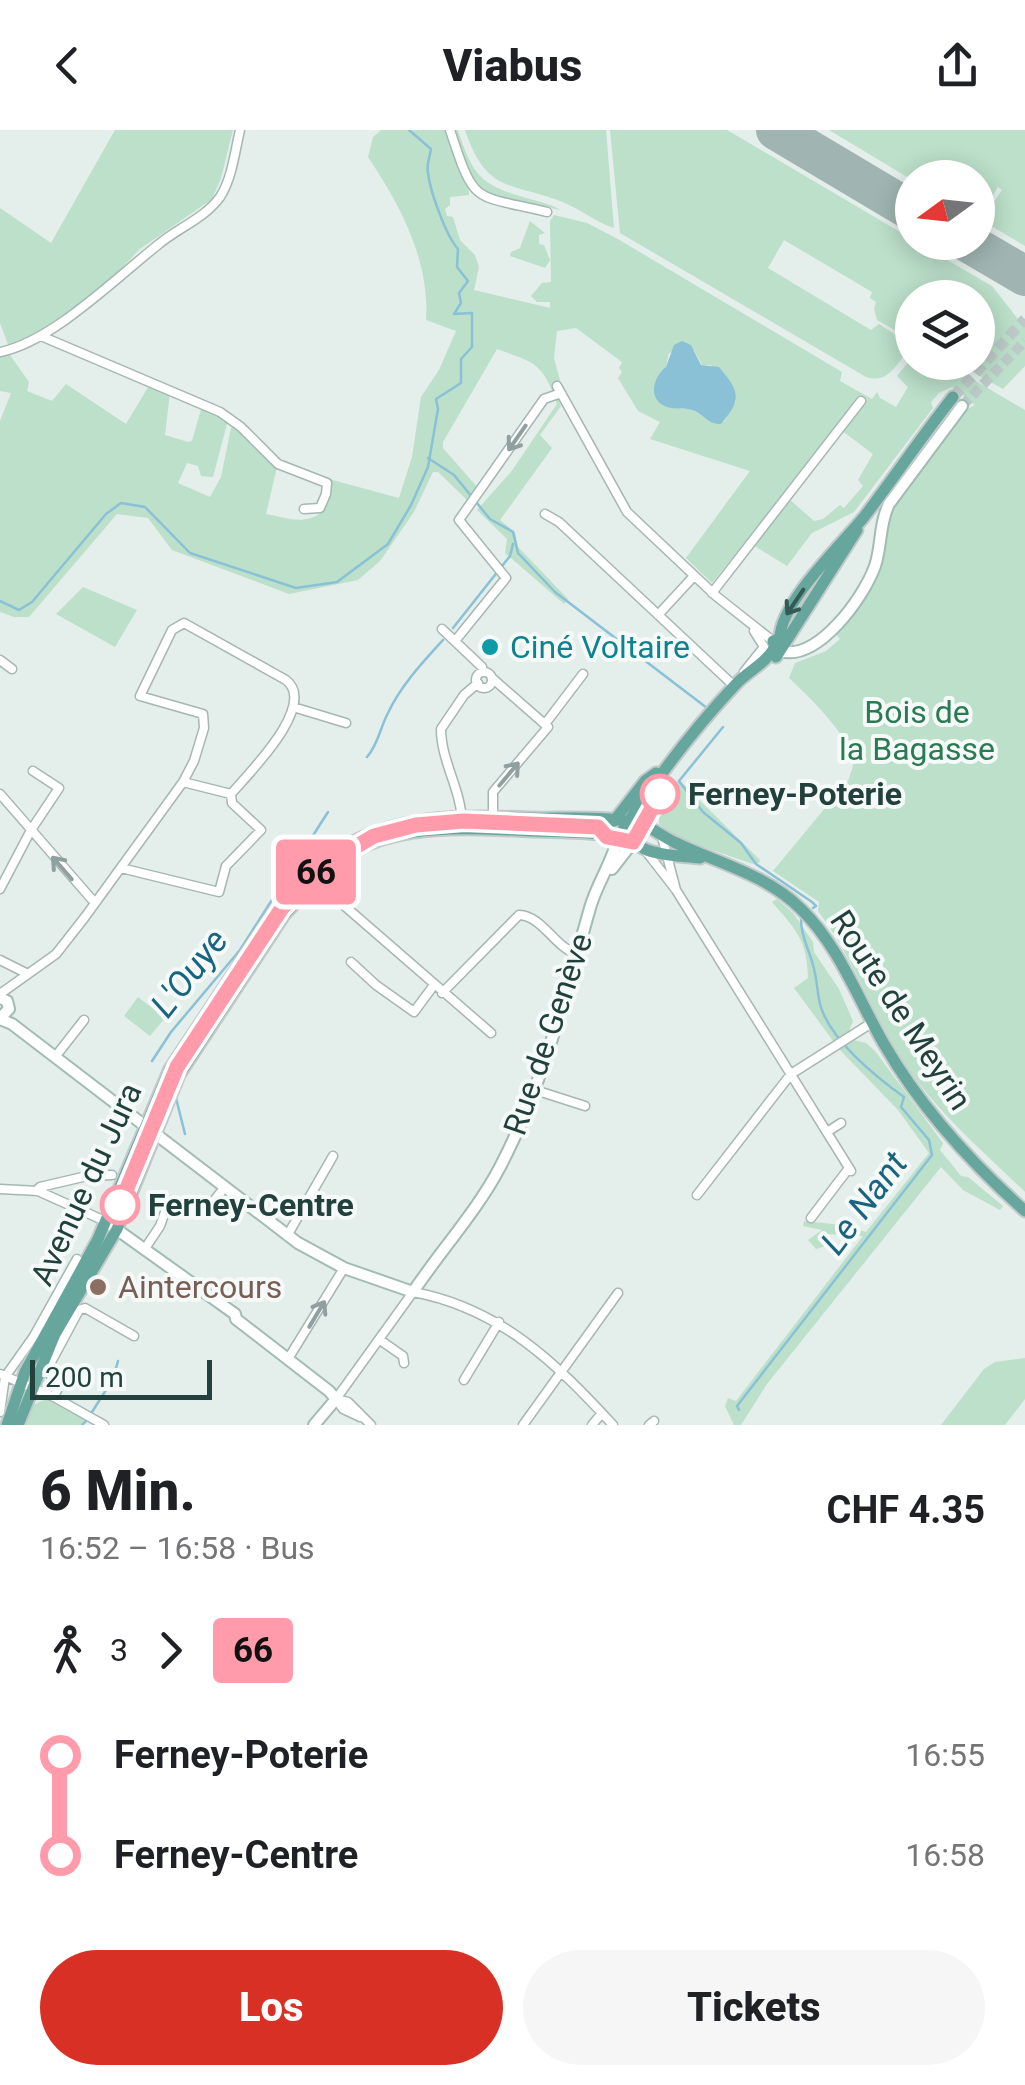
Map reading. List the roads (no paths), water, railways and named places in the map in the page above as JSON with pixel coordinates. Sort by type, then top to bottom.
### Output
[{"type":"main road","points":[[618,838],[672,762],[734,686],[764,662],[778,644],[783,620],[800,594],[863,518],[921,438],[958,401]]},
{"type":"main road","points":[[633,842],[653,794],[778,644]]},
{"type":"main road","points":[[614,821],[645,781],[672,762]]},
{"type":"main road","name":"Avenue du Jura","points":[[7,1425],[149,1130],[184,1066],[284,916],[345,845],[388,827],[462,822],[493,815],[642,824]]},
{"type":"main road","name":"Avenue du Jura","points":[[462,822],[493,829],[582,833],[633,842]]},
{"type":"main road","name":"Route de Meyrin","points":[[642,824],[766,882],[802,909],[832,948],[910,1085],[939,1124],[1025,1212]]},
{"type":"main road","name":"Route de Meyrin","points":[[633,842],[645,850],[714,860]]},
{"type":"main road","name":"Avenue du Jura","points":[[18,1425],[26,1387],[117,1229],[149,1130]]},
{"type":"street","points":[[0,352],[42,336],[218,200],[240,130]]},
{"type":"street","points":[[450,130],[474,191],[485,198],[547,212]]},
{"type":"street","points":[[42,336],[208,406],[232,420],[278,464],[327,483],[320,508],[304,509]]},
{"type":"street","points":[[455,641],[506,578],[459,520],[544,399],[559,390],[622,506],[712,592],[790,653],[813,646],[834,629],[873,571],[889,504],[958,401]]},
{"type":"street","points":[[712,592],[861,400]]},
{"type":"street","points":[[545,514],[559,522],[734,686],[764,647],[749,622]]},
{"type":"street","points":[[658,615],[694,576]]},
{"type":"street","points":[[230,794],[279,734],[297,696],[286,680],[188,624],[176,626],[140,696],[203,714],[203,731],[183,782],[56,954],[11,986],[3,1007],[12,1024],[287,1236],[344,1268],[463,1305],[499,1322],[561,1370],[613,1425]]},
{"type":"street","points":[[442,629],[546,726]]},
{"type":"street","points":[[0,660],[12,669]]},
{"type":"street","points":[[484,672],[477,677],[478,683],[486,688],[492,678]]},
{"type":"street","points":[[493,829],[494,792],[583,674]]},
{"type":"street","points":[[462,822],[441,730],[478,683]]},
{"type":"street","points":[[294,707],[346,722]]},
{"type":"street","points":[[1,886],[30,830],[59,788],[33,772]]},
{"type":"street","points":[[183,782],[230,794]]},
{"type":"street","points":[[0,794],[95,903]]},
{"type":"street","points":[[120,868],[218,892],[226,866],[261,830],[232,803],[230,794]]},
{"type":"street","points":[[657,832],[668,854],[676,890]]},
{"type":"street","name":"Rue de Genève","points":[[414,1292],[493,1179],[535,1090],[592,900],[607,872],[618,838]]},
{"type":"street","name":"Rue de Genève","points":[[607,872],[633,842]]},
{"type":"street","points":[[645,850],[676,890],[850,1169],[810,1218]]},
{"type":"street","points":[[313,878],[491,1033]]},
{"type":"street","points":[[442,993],[519,915],[530,916],[566,950],[577,954]]},
{"type":"street","points":[[0,960],[28,974]]},
{"type":"street","points":[[351,962],[414,1012],[434,985]]},
{"type":"street","points":[[55,1057],[84,1020]]},
{"type":"street","points":[[697,1195],[791,1074],[872,1022]]},
{"type":"street","points":[[535,1090],[585,1106]]},
{"type":"street","points":[[827,1132],[841,1123]]},
{"type":"street","points":[[287,1236],[333,1156]]},
{"type":"street","points":[[36,1191],[87,1176],[112,1174]]},
{"type":"street","points":[[144,1250],[160,1226],[169,1200],[206,1210],[224,1188]]},
{"type":"street","points":[[0,1189],[36,1191],[105,1221],[234,1314],[336,1398],[343,1409],[372,1425]]},
{"type":"street","name":"Avenue du Jura","points":[[0,1412],[3,1376],[34,1336],[77,1260]]},
{"type":"street","points":[[288,1359],[344,1268]]},
{"type":"street","points":[[314,1425],[414,1292]]},
{"type":"street","points":[[524,1425],[618,1292]]},
{"type":"street","points":[[54,1397],[58,1388],[50,1364],[78,1310],[86,1308],[134,1336]]},
{"type":"street","points":[[464,1380],[499,1322]]},
{"type":"street","points":[[380,1340],[403,1356],[404,1363]]},
{"type":"street","points":[[3,1376],[54,1397],[104,1425]]},
{"type":"street","points":[[592,1425],[602,1413]]},
{"type":"water","points":[[682,341],[691,345],[701,365],[719,367],[734,389],[733,408],[721,424],[692,410],[667,407],[654,394],[655,382],[674,345]]},
{"type":"waterway","points":[[0,601],[19,610],[32,602],[106,514],[121,503],[145,507],[190,553],[296,588],[337,582],[388,544],[428,467],[438,409],[436,399],[461,383],[461,359],[472,347],[472,313],[454,314],[461,303],[459,293],[468,281],[457,267],[458,249],[432,191],[428,170],[431,149],[409,130]]},
{"type":"waterway","name":"Le Nant","points":[[428,458],[454,475],[490,519],[513,532],[518,553],[555,592],[707,708]]},
{"type":"waterway","name":"L'Ouye","points":[[453,628],[510,556],[513,544]]},
{"type":"waterway","name":"L'Ouye","points":[[367,757],[399,693],[443,640]]},
{"type":"waterway","name":"Le Nant","points":[[723,727],[679,781],[703,812],[741,843],[756,864],[812,902],[816,906],[813,908]]},
{"type":"waterway","name":"L'Ouye","points":[[152,1061],[171,1032],[240,950],[328,812]]},
{"type":"waterway","name":"Le Nant","points":[[739,1410],[737,1406],[932,1155],[929,1140],[901,1107],[904,1097],[855,1056],[825,1017],[801,920]]},
{"type":"waterway","name":"L'Ouye","points":[[176,1098],[185,1134]]},
{"type":"waterway","name":"L'Ouye","points":[[92,1412],[113,1379],[118,1361]]},
{"type":"waterway","name":"L'Ouye","points":[[82,1425],[86,1421]]},
{"type":"tunnel","points":[[953,397],[1025,319]]},
{"type":"tunnel","points":[[962,406],[1025,341]]},
{"type":"place","name":"Ciné Voltaire","points":[[490,647]]},
{"type":"place","name":"Ferney-Poterie","points":[[660,794]]},
{"type":"place","name":"Ferney-Centre","points":[[120,1205]]},
{"type":"place","name":"Aintercours","points":[[98,1287]]},
{"type":"park label","name":"Bois de la Bagasse","points":[[917,730]]}]
